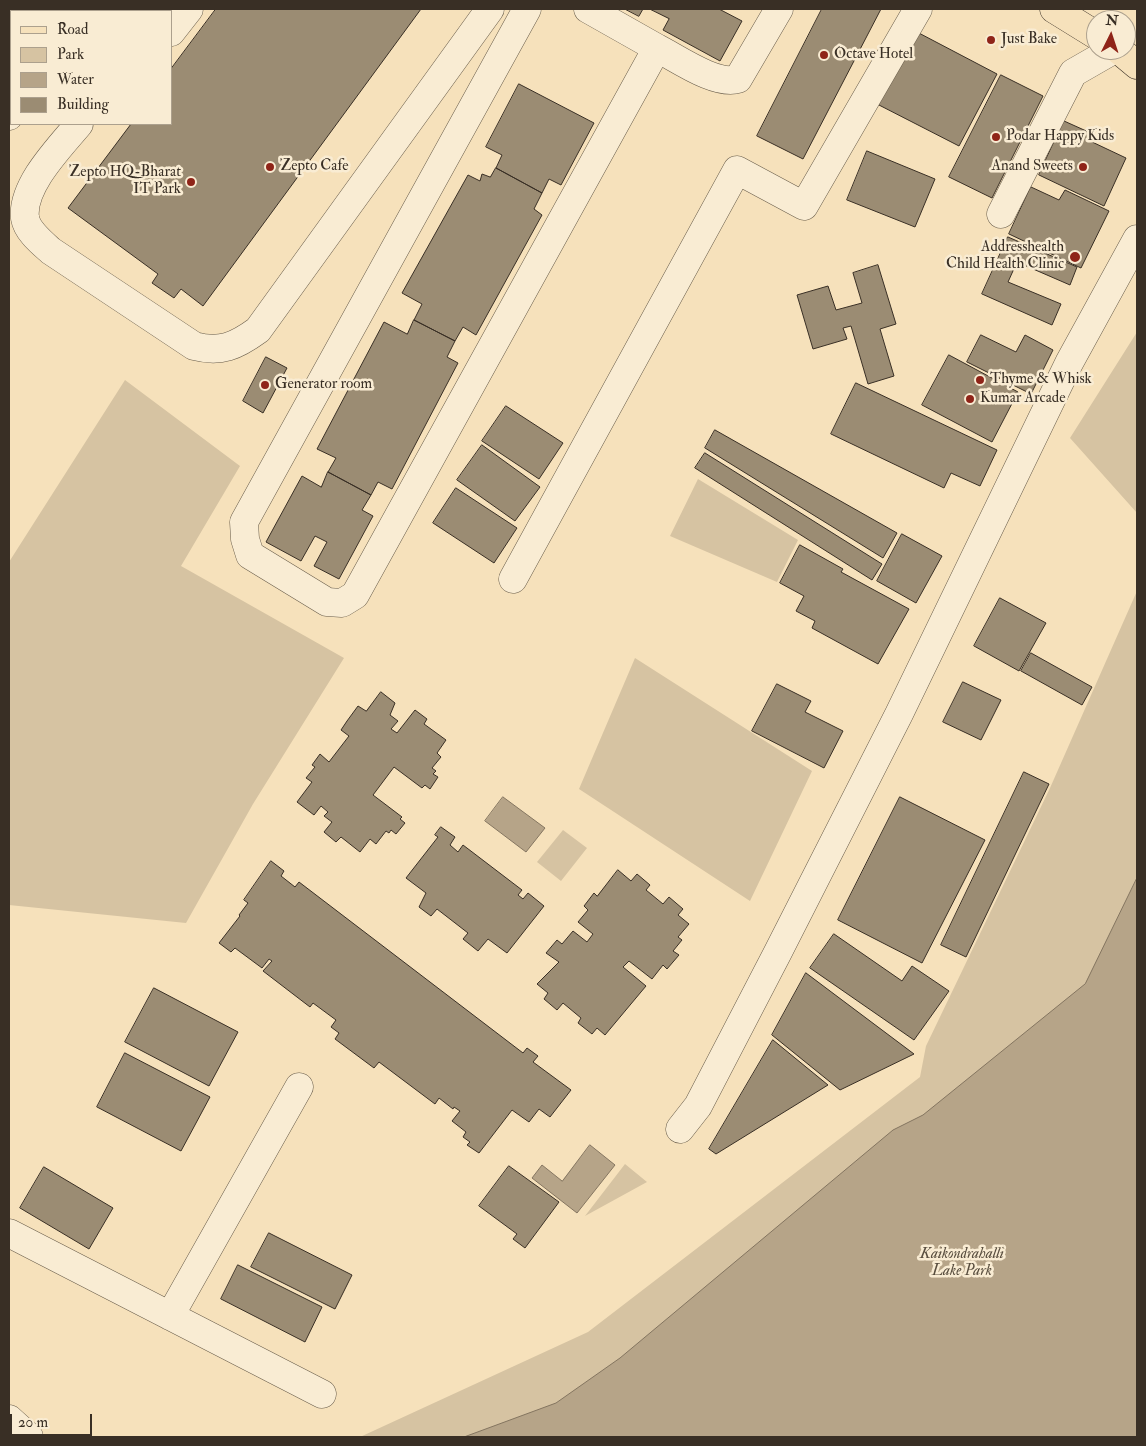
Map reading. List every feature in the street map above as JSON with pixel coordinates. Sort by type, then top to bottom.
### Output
[{"type":"main road","points":[[1054,9],[1086,29]]},
{"type":"street","points":[[174,44],[189,9]]},
{"type":"street","points":[[78,125],[32,185],[25,218],[34,235],[51,251],[194,346],[210,350],[226,348],[246,339],[258,330],[490,9]]},
{"type":"street","points":[[527,9],[244,522],[245,539],[250,555],[326,602],[342,603],[354,595],[657,48]]},
{"type":"street","points":[[588,9],[657,48],[716,78],[731,81],[738,79],[779,9]]},
{"type":"street","points":[[513,579],[737,170],[804,206],[918,9]]},
{"type":"street","points":[[1001,214],[1073,73],[1096,60]]},
{"type":"street","points":[[680,1129],[698,1106],[782,943],[899,714],[1069,363],[1137,239]]},
{"type":"street","points":[[170,1316],[299,1087]]},
{"type":"street","points":[[9,1233],[322,1394]]},
{"type":"street","points":[[9,1419],[29,1437]]},
{"type":"green space","points":[[1137,332],[1137,513],[1070,438]]},
{"type":"green space","points":[[125,380],[240,466],[181,566],[344,658],[253,804],[186,923],[9,905],[9,562]]},
{"type":"green space","points":[[698,479],[798,540],[777,582],[670,536]]},
{"type":"green space","name":"Kaikondrahalli Lake Park","points":[[1137,591],[1137,1437],[360,1437],[588,1332],[920,1077],[926,1046],[1050,788]]},
{"type":"green space","points":[[635,658],[812,771],[750,901],[579,789]]},
{"type":"green space","points":[[563,830],[587,848],[561,881],[537,862]]},
{"type":"green space","points":[[625,1164],[647,1182],[585,1216]]},
{"type":"water","points":[[503,797],[545,828],[526,852],[485,821]]},
{"type":"water","name":"Kaikondrahalli Lake Park","points":[[1137,878],[1137,1437],[464,1437],[556,1403],[620,1358],[893,1130],[923,1115],[1085,984]]},
{"type":"water","points":[[590,1145],[615,1165],[577,1213],[532,1178],[542,1165],[562,1181]]},
{"type":"building","points":[[9,9],[48,10],[10,10],[9,28]]},
{"type":"building","name":"Zepto HQ-Bharat IT Park","points":[[216,9],[421,9],[203,306],[181,289],[174,298],[152,283],[158,274],[68,208],[130,125],[172,125],[172,68]]},
{"type":"building","points":[[625,9],[643,9],[639,16]]},
{"type":"building","points":[[650,9],[719,9],[742,21],[720,61],[663,30],[669,19]]},
{"type":"building","points":[[822,9],[881,9],[803,159],[757,136]]},
{"type":"building","points":[[915,31],[997,74],[959,146],[877,104]]},
{"type":"building","points":[[9,40],[10,61],[9,62]]},
{"type":"building","name":"Podar Happy Kids","points":[[1001,75],[1043,96],[992,198],[949,177]]},
{"type":"building","points":[[519,84],[594,123],[561,185],[549,179],[542,193],[496,168],[502,155],[486,147]]},
{"type":"building","name":"Anand Sweets","points":[[1064,121],[1093,134],[1090,141],[1126,158],[1104,206],[1039,175]]},
{"type":"building","points":[[867,151],[935,179],[915,227],[847,200]]},
{"type":"building","points":[[496,168],[542,193],[534,209],[542,215],[476,335],[463,327],[455,341],[414,320],[422,304],[402,293],[468,175],[480,181],[482,174],[490,177]]},
{"type":"building","points":[[1031,187],[1059,200],[1065,190],[1109,211],[1081,268],[1009,234]]},
{"type":"building","points":[[1008,237],[1077,267],[1070,285],[1017,262],[1008,282],[1061,304],[1052,325],[982,294]]},
{"type":"building","points":[[878,265],[896,324],[880,329],[894,376],[868,384],[851,326],[843,328],[847,339],[813,349],[797,295],[828,286],[836,310],[862,303],[853,273]]},
{"type":"building","points":[[414,320],[455,341],[447,357],[458,363],[392,489],[378,482],[371,495],[328,472],[336,458],[317,449],[384,322],[407,334]]},
{"type":"building","points":[[981,335],[1016,352],[1025,335],[1053,350],[1031,394],[967,362]]},
{"type":"building","name":"Kumar Arcade","points":[[949,355],[1018,392],[992,442],[922,405]]},
{"type":"building","name":"Generator room","points":[[266,357],[287,368],[263,413],[243,401]]},
{"type":"building","points":[[856,383],[997,450],[980,486],[951,473],[944,488],[831,434]]},
{"type":"building","points":[[506,406],[563,443],[539,479],[482,441]]},
{"type":"building","points":[[715,430],[897,533],[883,558],[705,448]]},
{"type":"building","points":[[482,445],[540,487],[515,521],[457,480]]},
{"type":"building","points":[[705,453],[882,564],[872,580],[695,468]]},
{"type":"building","points":[[328,472],[371,495],[362,510],[373,516],[339,579],[314,566],[327,542],[315,536],[301,561],[266,542],[302,476],[321,487]]},
{"type":"building","points":[[456,488],[517,528],[494,563],[433,523]]},
{"type":"building","points":[[902,534],[942,556],[916,603],[877,581]]},
{"type":"building","points":[[800,545],[843,569],[841,572],[909,609],[878,664],[812,628],[815,621],[796,611],[804,596],[780,583]]},
{"type":"building","points":[[1000,598],[1046,623],[1019,671],[974,646]]},
{"type":"building","points":[[1031,653],[1092,687],[1082,705],[1021,671]]},
{"type":"building","points":[[963,682],[1001,700],[981,740],[943,722]]},
{"type":"building","points":[[777,684],[811,701],[805,712],[843,731],[824,768],[752,731]]},
{"type":"building","points":[[381,692],[395,703],[390,715],[398,721],[391,729],[397,733],[415,710],[427,719],[424,724],[446,740],[437,753],[441,757],[432,768],[436,771],[433,774],[438,777],[430,789],[425,785],[422,788],[394,767],[373,795],[402,817],[400,819],[405,823],[396,834],[391,830],[389,833],[386,831],[376,844],[370,839],[360,852],[341,837],[336,842],[324,832],[332,822],[324,816],[328,812],[321,806],[314,815],[297,802],[312,782],[306,778],[315,767],[312,765],[320,754],[329,762],[349,736],[341,730],[358,706],[366,711]]},
{"type":"building","points":[[1024,772],[1049,784],[966,957],[941,945]]},
{"type":"building","points":[[900,797],[985,840],[922,963],[838,920]]},
{"type":"building","points":[[441,827],[455,837],[450,845],[458,852],[463,845],[522,890],[518,895],[523,899],[528,893],[544,906],[507,953],[488,939],[478,951],[463,939],[468,933],[437,909],[431,916],[419,907],[426,893],[406,878],[438,837],[435,835]]},
{"type":"building","points":[[271,861],[284,871],[281,876],[295,887],[299,882],[523,1053],[527,1048],[538,1056],[533,1062],[571,1090],[550,1117],[539,1109],[529,1122],[512,1110],[479,1153],[467,1145],[470,1142],[463,1137],[466,1132],[452,1121],[460,1111],[454,1107],[453,1109],[439,1098],[435,1104],[379,1062],[374,1068],[335,1039],[339,1033],[331,1027],[336,1020],[313,1003],[310,1007],[263,971],[272,961],[269,959],[262,968],[235,948],[231,952],[219,943],[240,916],[248,903],[244,900]]},
{"type":"building","points":[[618,870],[631,881],[637,874],[650,885],[646,890],[663,904],[669,897],[683,909],[678,915],[689,924],[678,937],[682,940],[673,951],[679,955],[667,969],[663,965],[652,979],[629,961],[623,967],[646,986],[605,1035],[597,1028],[592,1034],[578,1023],[581,1018],[563,1003],[557,1010],[544,999],[548,993],[537,984],[559,962],[546,953],[557,940],[562,944],[573,931],[587,942],[593,934],[578,922],[588,910],[584,906],[594,893],[597,896]]},
{"type":"building","points":[[834,934],[902,981],[912,966],[949,991],[914,1040],[810,968]]},
{"type":"building","points":[[806,973],[914,1054],[840,1090],[772,1035]]},
{"type":"building","points":[[154,988],[238,1032],[209,1086],[125,1042]]},
{"type":"building","points":[[773,1040],[828,1085],[716,1154],[709,1149]]},
{"type":"building","points":[[125,1053],[210,1097],[181,1151],[97,1107]]},
{"type":"building","points":[[509,1166],[559,1202],[525,1248],[513,1239],[517,1234],[479,1206]]},
{"type":"building","points":[[44,1167],[113,1208],[89,1249],[20,1208]]},
{"type":"building","points":[[269,1233],[352,1275],[335,1309],[251,1267]]},
{"type":"building","points":[[238,1265],[322,1307],[305,1342],[221,1299]]},
{"type":"place","name":"Just Bake","points":[[991,40]]},
{"type":"place","name":"Octave Hotel","points":[[824,55]]},
{"type":"place","name":"Podar Happy Kids","points":[[996,137]]},
{"type":"place","name":"Zepto Cafe","points":[[270,167]]},
{"type":"place","name":"Anand Sweets","points":[[1083,167]]},
{"type":"place","name":"Zepto HQ-Bharat IT Park","points":[[191,182]]},
{"type":"place","name":"Addresshealth Child Health Clinic","points":[[1075,257]]},
{"type":"place","name":"Thyme & Whisk","points":[[980,380]]},
{"type":"place","name":"Generator room","points":[[265,385]]},
{"type":"place","name":"Kumar Arcade","points":[[970,399]]}]
